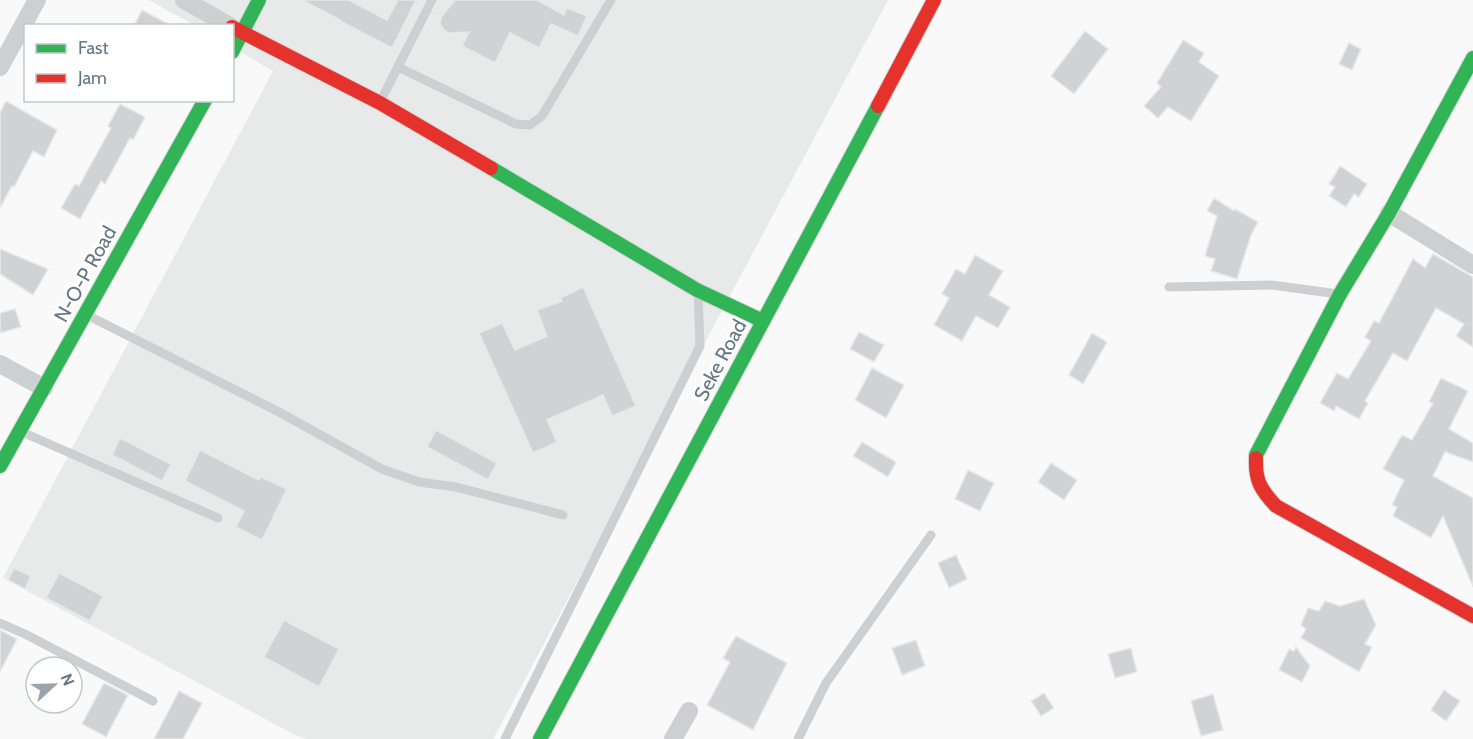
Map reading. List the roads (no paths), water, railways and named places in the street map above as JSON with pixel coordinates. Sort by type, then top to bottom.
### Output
[{"type":"street","points":[[0,67],[37,0]]},
{"type":"street","points":[[184,0],[226,24]]},
{"type":"street","points":[[259,0],[235,29],[380,103],[698,290],[763,321]]},
{"type":"street","name":"Seke Road","points":[[540,739],[934,0]]},
{"type":"street","points":[[1473,58],[1389,213],[1340,294],[1256,454],[1255,473],[1260,490],[1276,506],[1473,616]]},
{"type":"street","name":"N-O-P Road","points":[[0,466],[204,102]]},
{"type":"street","points":[[1389,213],[1473,265]]},
{"type":"street","points":[[0,364],[44,387]]},
{"type":"street","points":[[673,739],[689,711]]},
{"type":"lane","points":[[380,103],[432,0]]},
{"type":"lane","points":[[398,68],[516,124],[530,124],[542,116],[611,0]]},
{"type":"lane","points":[[1169,288],[1272,285],[1340,294]]},
{"type":"lane","points":[[505,739],[700,346],[698,290]]},
{"type":"lane","points":[[85,314],[279,412],[382,469],[419,482],[456,487],[563,514]]},
{"type":"lane","points":[[20,431],[218,518]]},
{"type":"lane","points":[[798,739],[826,683],[931,535]]},
{"type":"lane","points":[[0,623],[153,701]]}]
